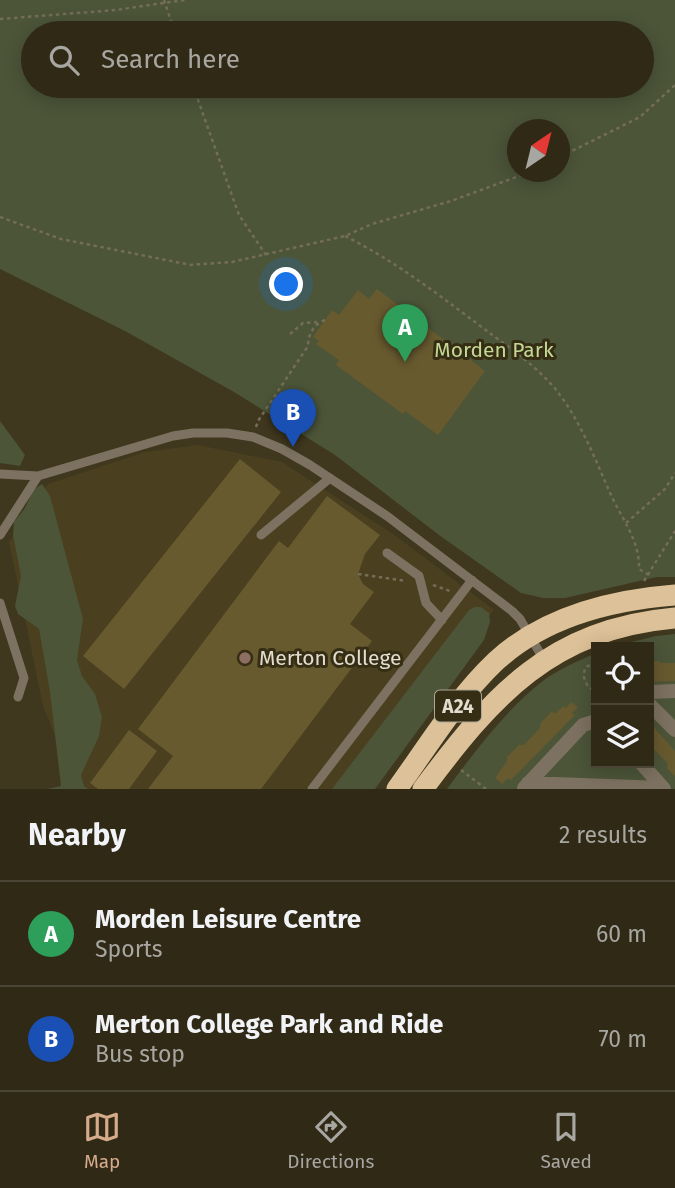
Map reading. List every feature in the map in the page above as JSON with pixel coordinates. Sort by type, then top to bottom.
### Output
[{"type":"highway","name":"A24","points":[[397,789],[467,694],[499,659],[531,636],[562,619],[596,608],[675,595]]},
{"type":"highway","name":"A24","points":[[423,789],[485,710],[544,660],[577,641],[613,628],[675,618]]},
{"type":"street","points":[[654,692],[675,691]]},
{"type":"street","points":[[650,705],[675,730]]},
{"type":"street","points":[[526,786],[583,726],[591,723]]},
{"type":"street","points":[[645,768],[663,788]]},
{"type":"street","points":[[526,786],[663,788]]},
{"type":"lane","points":[[0,474],[38,477],[173,436],[193,433],[227,433],[253,437],[282,449],[330,478],[387,516],[472,580],[512,611],[531,636],[544,660]]},
{"type":"lane","points":[[0,535],[38,477]]},
{"type":"lane","points":[[261,535],[330,478]]},
{"type":"lane","points":[[387,553],[419,576],[426,603],[442,620]]},
{"type":"lane","points":[[312,789],[472,580]]},
{"type":"lane","points":[[0,603],[24,678],[18,697]]},
{"type":"path","points":[[0,19],[185,0]]},
{"type":"path","points":[[164,2],[171,21]]},
{"type":"path","points":[[570,152],[640,117],[675,85]]},
{"type":"path","points":[[197,98],[239,215],[267,256]]},
{"type":"path","points":[[0,217],[61,239],[191,265],[267,256],[345,236],[372,224],[451,201],[507,180]]},
{"type":"path","points":[[345,236],[374,250],[424,284],[516,354],[556,389],[580,425],[626,523],[640,556],[639,569],[649,575]]},
{"type":"path","points":[[290,334],[303,323],[325,320]]},
{"type":"path","points":[[253,437],[258,421],[308,346],[308,337],[319,322]]},
{"type":"path","points":[[626,523],[666,489],[675,473]]},
{"type":"path","points":[[631,601],[675,531]]},
{"type":"path","points":[[670,540],[675,540]]},
{"type":"path","points":[[591,664],[586,667],[583,675],[591,688]]},
{"type":"path","points":[[446,758],[486,789]]},
{"type":"shaded area","name":"Merton College","points":[[198,445],[282,462],[396,536],[494,610],[358,789],[77,789],[43,706],[9,542],[48,484],[145,452]]},
{"type":"green space","name":"Morden Park","points":[[0,0],[675,0],[675,577],[657,577],[565,598],[543,598],[521,593],[439,535],[335,455],[234,392],[125,331],[0,269]]},
{"type":"green space","points":[[0,421],[25,455],[20,466],[0,463]]},
{"type":"green space","points":[[42,484],[50,496],[83,619],[77,660],[82,676],[95,694],[102,717],[99,736],[81,775],[84,786],[88,789],[47,789],[61,786],[50,692],[39,629],[18,614],[15,606],[21,576],[13,535],[14,522],[25,508],[33,490]]},
{"type":"green space","points":[[481,607],[489,613],[490,622],[484,640],[375,789],[332,789],[469,610]]},
{"type":"green space","points":[[675,634],[675,789],[447,789],[514,707],[552,675],[591,655],[591,768],[654,768],[654,642],[631,642]]},
{"type":"building","points":[[377,289],[485,371],[438,435],[405,411],[403,414],[336,365],[339,360],[316,344],[319,341],[313,337],[332,310],[339,315],[358,290],[369,299]]},
{"type":"building","points":[[240,459],[281,492],[124,689],[83,656]]},
{"type":"building","points":[[327,496],[380,535],[365,554],[358,574],[363,584],[374,592],[350,624],[372,641],[261,789],[148,789],[173,756],[138,729],[279,541],[288,548]]},
{"type":"building","points":[[654,662],[675,663],[675,681],[654,682]]},
{"type":"building","points":[[571,702],[578,707],[572,713],[575,715],[511,780],[508,778],[502,784],[495,778],[507,757],[519,745],[524,745],[551,712],[556,713],[563,706],[566,708]]},
{"type":"building","points":[[654,728],[675,751],[675,776],[667,768],[668,764],[654,749]]},
{"type":"building","points":[[129,730],[157,751],[129,789],[98,789],[90,783]]},
{"type":"place","name":"Morden Leisure Centre","points":[[405,362]]},
{"type":"place","name":"Merton College Park and Ride","points":[[293,447]]},
{"type":"place","name":"Merton College","points":[[245,658]]}]
